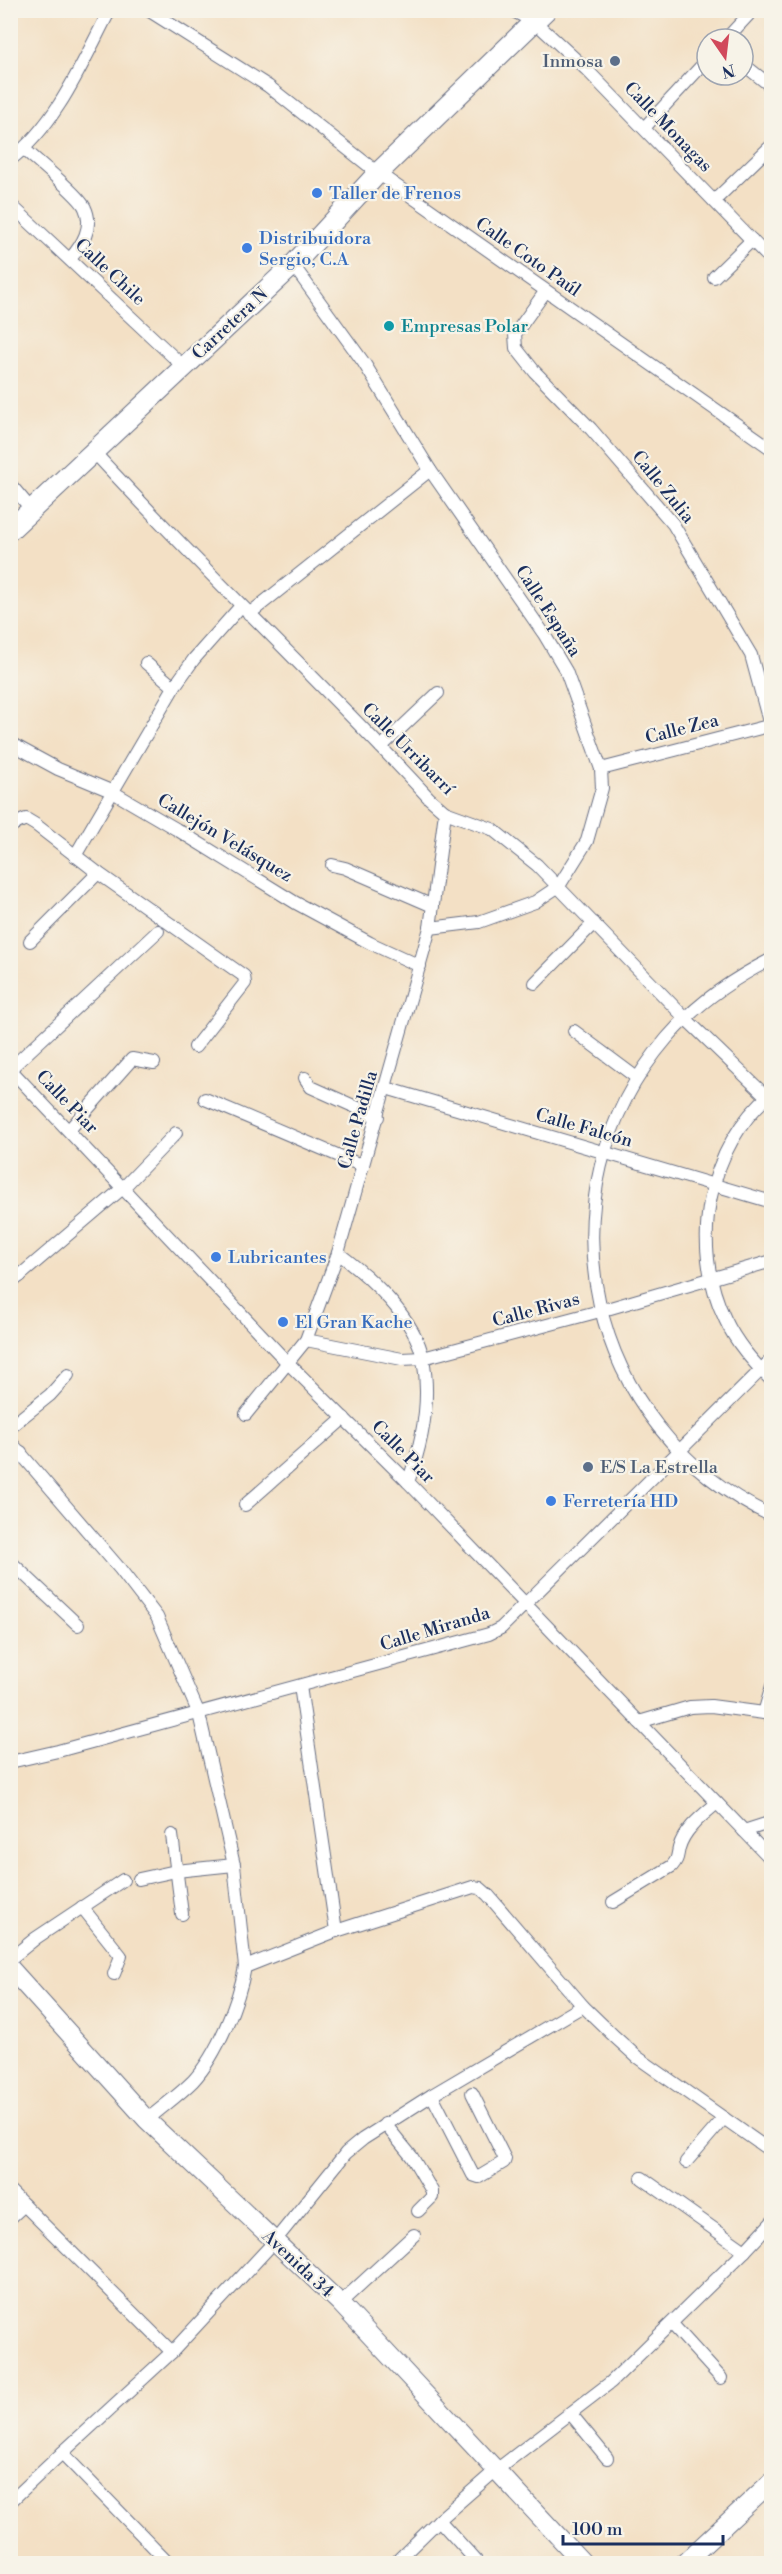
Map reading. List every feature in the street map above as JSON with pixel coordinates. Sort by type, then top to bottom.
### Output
[{"type":"main road","name":"Carretera N","points":[[10,530],[293,265],[378,173],[541,16]]},
{"type":"street","points":[[10,160],[24,149],[42,129],[68,90],[110,10]]},
{"type":"street","name":"Calle Coto Paúl","points":[[148,10],[268,86],[378,173],[771,449]]},
{"type":"street","name":"Calle Monagas","points":[[511,10],[541,16],[586,69],[771,261]]},
{"type":"street","points":[[737,27],[753,10]]},
{"type":"street","points":[[644,128],[695,73]]},
{"type":"street","points":[[755,74],[771,87]]},
{"type":"street","points":[[714,201],[771,145]]},
{"type":"street","points":[[24,149],[85,208],[88,227],[82,245],[70,259]]},
{"type":"street","name":"Calle Chile","points":[[10,204],[184,367]]},
{"type":"street","points":[[714,277],[752,240]]},
{"type":"street","name":"Calle España","points":[[293,265],[364,363],[430,470],[544,634],[566,671],[601,769],[602,788],[594,821],[586,841],[559,886],[535,902],[479,922],[430,928]]},
{"type":"street","name":"Calle Zulia","points":[[545,292],[515,334],[516,348],[535,372],[591,429],[673,524],[751,655],[771,728]]},
{"type":"street","name":"Calle Urribarrí","points":[[93,451],[155,518],[445,812],[492,829],[537,865],[685,1018],[769,1095]]},
{"type":"street","points":[[75,856],[111,791],[174,687],[194,659],[245,610],[430,470]]},
{"type":"street","points":[[10,484],[31,509]]},
{"type":"street","points":[[146,663],[174,687]]},
{"type":"street","points":[[381,747],[438,693]]},
{"type":"street","name":"Calle Zea","points":[[601,769],[771,728]]},
{"type":"street","name":"Callejón Velásquez","points":[[10,743],[58,769],[111,791],[296,903],[370,943],[420,966]]},
{"type":"street","name":"Calle Padilla","points":[[246,1414],[306,1340],[338,1252],[430,928],[445,812]]},
{"type":"street","points":[[10,826],[26,819],[244,976],[245,984],[195,1047]]},
{"type":"street","points":[[332,865],[345,868],[433,906]]},
{"type":"street","points":[[30,941],[98,873]]},
{"type":"street","points":[[535,983],[594,923]]},
{"type":"street","points":[[10,1069],[158,931]]},
{"type":"street","points":[[771,959],[726,985],[685,1018],[667,1037],[637,1078],[618,1114],[604,1152],[592,1220],[593,1266],[600,1311],[613,1350],[630,1387],[652,1420],[679,1451],[724,1490],[771,1516]]},
{"type":"street","points":[[574,1031],[637,1078]]},
{"type":"street","points":[[69,1130],[132,1059],[154,1063]]},
{"type":"street","name":"Calle Piar","points":[[10,1069],[287,1362],[408,1482],[771,1860]]},
{"type":"street","points":[[305,1078],[311,1087],[378,1117]]},
{"type":"street","name":"Calle Falcón","points":[[386,1088],[771,1202]]},
{"type":"street","points":[[769,1095],[734,1137],[713,1184],[706,1232],[711,1279],[720,1309],[734,1336],[771,1380]]},
{"type":"street","points":[[205,1099],[363,1166]]},
{"type":"street","points":[[14,1276],[124,1187],[176,1133]]},
{"type":"street","points":[[338,1252],[378,1287],[394,1306],[409,1329],[423,1358],[424,1418],[417,1457],[408,1482]]},
{"type":"street","name":"Calle Rivas","points":[[306,1340],[402,1359],[423,1358],[600,1311],[771,1261]]},
{"type":"street","name":"Calle Miranda","points":[[10,1762],[199,1714],[489,1634],[501,1628],[771,1359]]},
{"type":"street","points":[[10,1427],[50,1395],[68,1375]]},
{"type":"street","points":[[245,1505],[344,1418]]},
{"type":"street","points":[[10,1441],[157,1617],[199,1714],[234,1865],[245,1967],[238,1999],[213,2052],[194,2080],[147,2120]]},
{"type":"street","points":[[10,1463],[21,1452]]},
{"type":"street","points":[[10,1561],[78,1625]]},
{"type":"street","points":[[300,1686],[336,1930]]},
{"type":"street","points":[[639,1722],[690,1707],[711,1706],[768,1714],[771,1686]]},
{"type":"street","points":[[613,1902],[672,1866],[679,1858],[679,1849],[695,1821],[717,1803]]},
{"type":"street","points":[[744,1831],[771,1822]]},
{"type":"street","points":[[172,1835],[182,1914]]},
{"type":"street","points":[[139,1879],[177,1871],[234,1865]]},
{"type":"street","points":[[10,1959],[36,1938],[123,1880]]},
{"type":"street","points":[[245,1967],[336,1930],[457,1891],[473,1887],[480,1888],[583,2006],[637,2057],[771,2152]]},
{"type":"street","points":[[82,1907],[121,1956],[114,1974]]},
{"type":"street","name":"Avenida 34","points":[[10,1968],[147,2120],[340,2303],[584,2564]]},
{"type":"street","points":[[10,2502],[172,2352],[274,2242],[346,2153],[385,2124],[583,2006]]},
{"type":"street","points":[[432,2095],[473,2175],[479,2177],[504,2162],[505,2157],[472,2093]]},
{"type":"street","points":[[686,2162],[724,2118]]},
{"type":"street","points":[[385,2124],[412,2157],[432,2191],[432,2197],[418,2211]]},
{"type":"street","points":[[642,2178],[745,2251]]},
{"type":"street","points":[[10,2191],[172,2352]]},
{"type":"street","points":[[10,2218],[24,2205]]},
{"type":"street","points":[[394,2564],[439,2520],[495,2471],[611,2382],[745,2251],[771,2222]]},
{"type":"street","points":[[340,2303],[414,2235]]},
{"type":"street","points":[[672,2324],[721,2378]]},
{"type":"street","points":[[571,2414],[607,2458]]},
{"type":"street","points":[[62,2453],[170,2564]]},
{"type":"street","points":[[683,2564],[771,2481]]},
{"type":"street","points":[[439,2520],[479,2564]]},
{"type":"place","name":"Inmosa","points":[[615,61]]},
{"type":"place","name":"Taller de Frenos","points":[[317,193]]},
{"type":"place","name":"Distribuidora Sergio, C.A","points":[[247,248]]},
{"type":"place","name":"Empresas Polar","points":[[389,326]]},
{"type":"place","name":"Lubricantes","points":[[216,1257]]},
{"type":"place","name":"El Gran Kache","points":[[283,1322]]},
{"type":"place","name":"E/S La Estrella","points":[[588,1467]]},
{"type":"place","name":"Ferretería HD","points":[[551,1501]]}]
